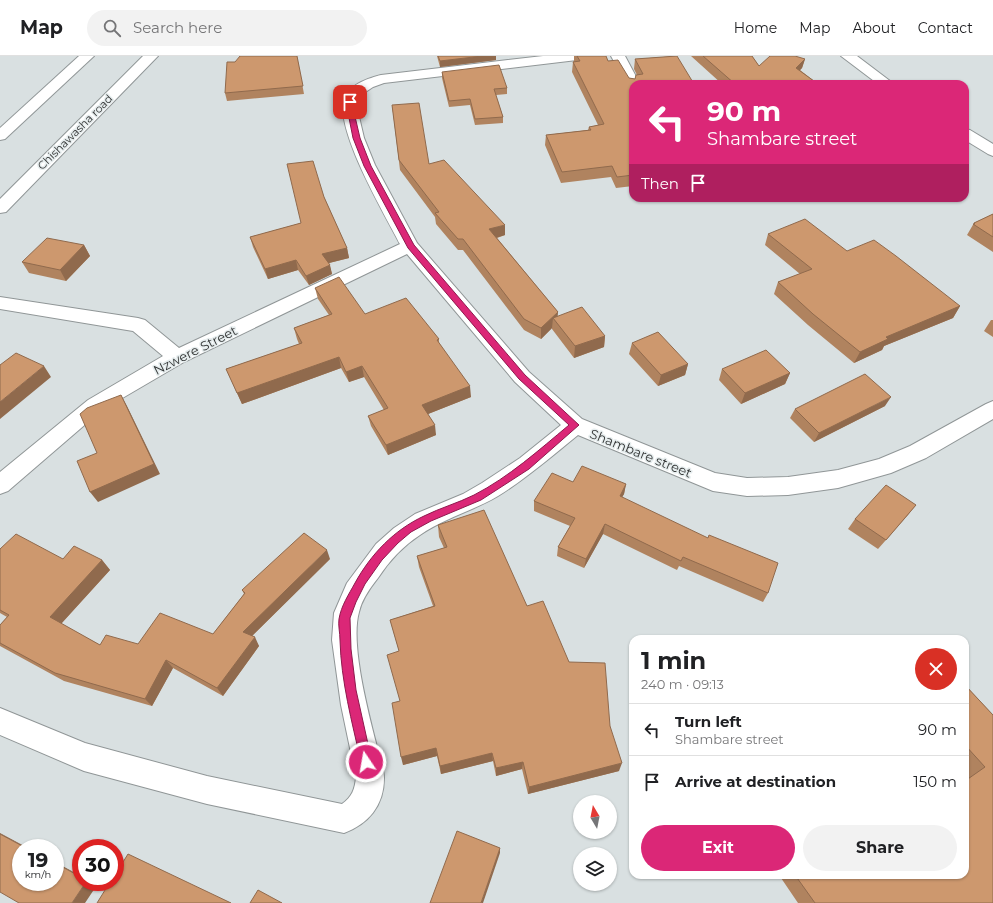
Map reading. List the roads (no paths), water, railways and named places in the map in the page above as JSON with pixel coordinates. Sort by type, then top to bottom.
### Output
[{"type":"street","points":[[0,136],[87,56]]},
{"type":"street","name":"Chishawasha road","points":[[0,208],[151,56]]},
{"type":"street","name":"Shambare street","points":[[577,56],[532,58],[389,78],[368,84],[356,92],[352,97],[350,108],[356,138],[367,166],[410,246],[522,377],[575,425],[712,482],[747,487],[788,486],[838,479],[883,467],[918,452],[993,409]]},
{"type":"street","points":[[618,56],[631,80]]},
{"type":"street","points":[[848,56],[881,80]]},
{"type":"street","points":[[969,135],[993,150]]},
{"type":"street","name":"Nzwere Street","points":[[0,485],[95,405],[177,357],[410,246]]},
{"type":"street","points":[[0,303],[138,325],[177,357]]},
{"type":"street","points":[[0,721],[84,758],[207,790],[344,819],[350,817],[360,808],[366,796],[370,777],[351,690],[345,649],[345,618],[351,600],[378,557],[394,540],[408,529],[477,497],[525,467],[575,425]]}]
